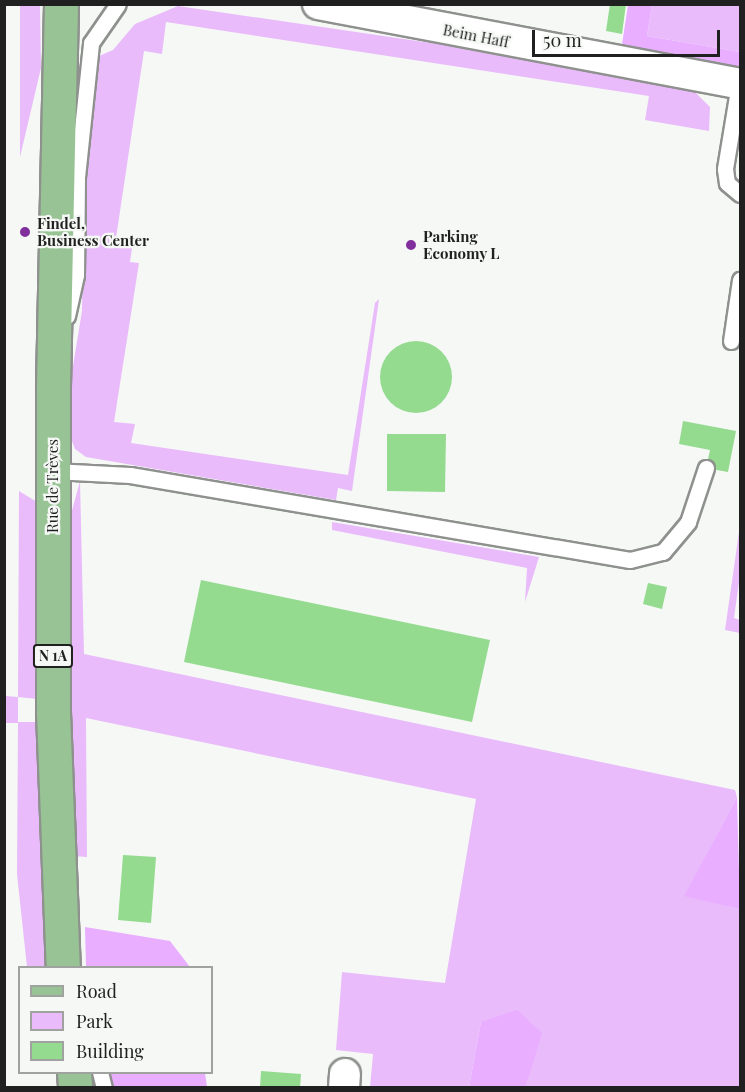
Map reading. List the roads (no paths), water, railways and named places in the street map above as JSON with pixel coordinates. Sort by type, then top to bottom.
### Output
[{"type":"main road","name":"Rue de Trèves","points":[[61,4],[53,471],[58,925],[63,966]]},
{"type":"street","name":"Beim Haff","points":[[318,4],[740,84]]},
{"type":"lane","points":[[53,387],[76,275],[77,177],[91,43],[118,4]]},
{"type":"lane","points":[[740,84],[725,169],[727,183],[741,194]]},
{"type":"lane","points":[[731,341],[741,280]]},
{"type":"lane","points":[[53,471],[130,475],[630,560],[663,552],[688,522],[706,468]]},
{"type":"lane","points":[[58,925],[69,966]]},
{"type":"place","name":"Findel, Business Center","points":[[25,232]]},
{"type":"place","name":"Parking Economy L","points":[[411,245]]}]
